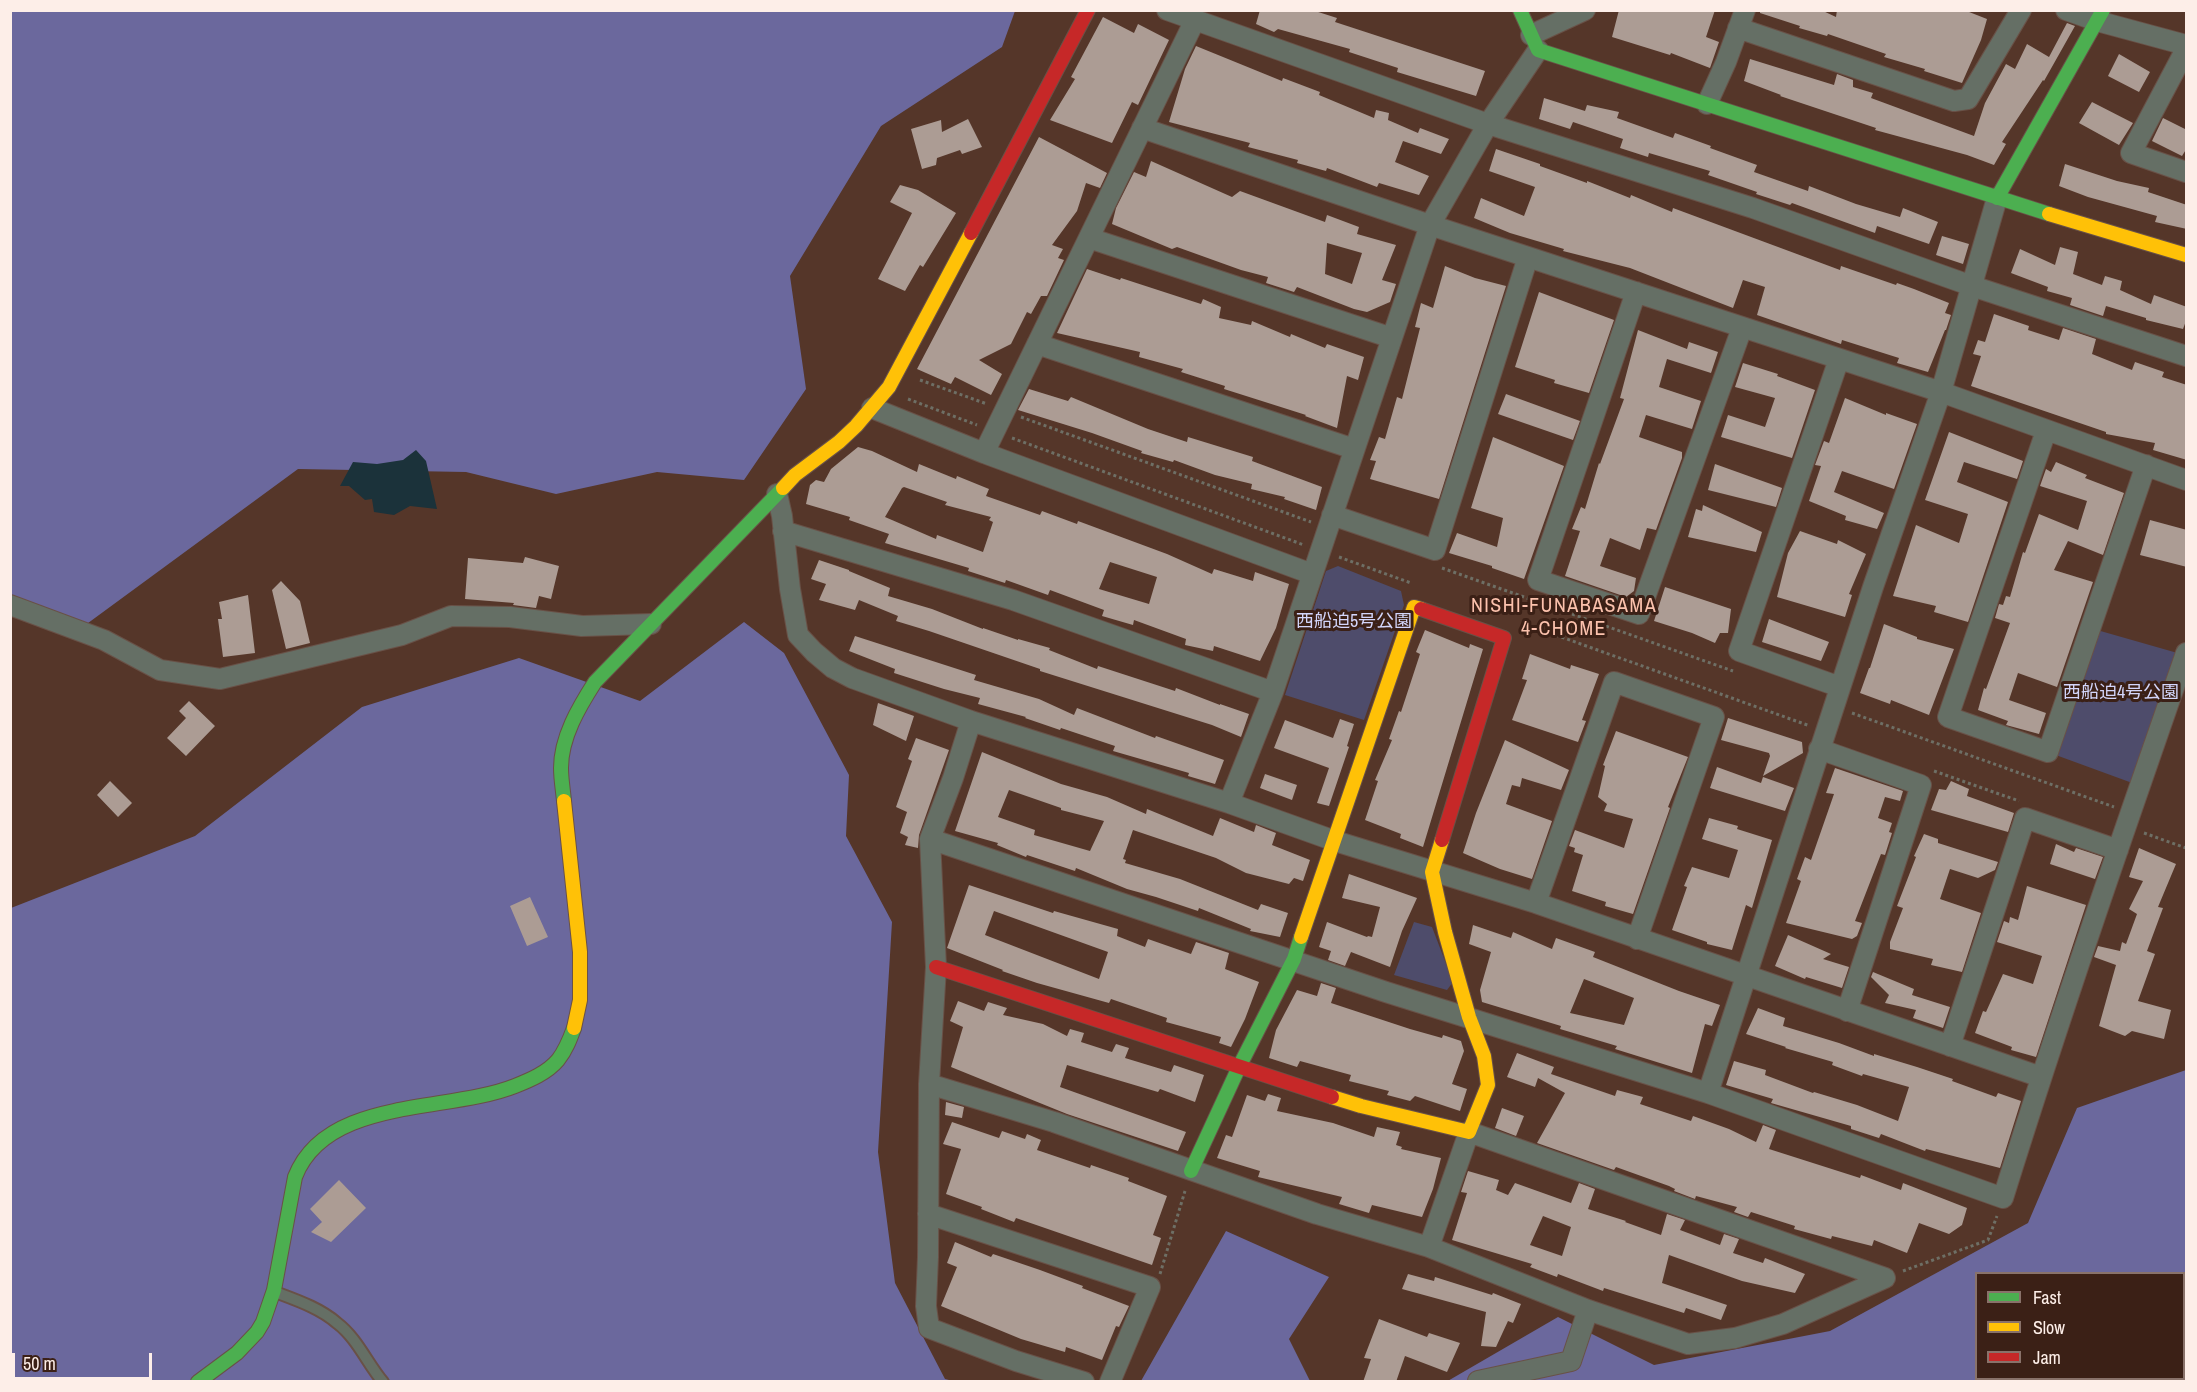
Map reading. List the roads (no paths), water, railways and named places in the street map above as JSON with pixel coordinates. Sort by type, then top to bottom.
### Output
[{"type":"street","points":[[198,1382],[226,1362],[249,1341],[267,1314],[275,1291],[279,1255],[297,1168],[315,1145],[335,1131],[369,1116],[483,1097],[518,1084],[540,1074],[556,1062],[572,1038],[577,1019],[581,973],[561,767],[573,719],[581,701],[596,682],[795,475],[839,442],[889,387],[1088,10]]},
{"type":"street","points":[[1167,10],[1488,124],[1753,208],[1972,286],[2187,356]]},
{"type":"street","points":[[1520,10],[1534,43],[1707,104],[1997,198],[2187,255]]},
{"type":"street","points":[[1229,803],[1273,692],[1430,225],[1534,43],[1585,10]]},
{"type":"street","points":[[1707,104],[1741,19],[1954,101],[1968,99],[2021,10]]},
{"type":"street","points":[[2066,10],[2100,16],[2187,47],[2131,153],[2187,172]]},
{"type":"street","points":[[1708,1093],[1840,687],[1941,392],[1997,198],[2100,16]]},
{"type":"street","points":[[984,453],[1195,21]]},
{"type":"street","points":[[1142,128],[1941,392],[2187,480]]},
{"type":"street","points":[[1089,238],[1392,338]]},
{"type":"street","points":[[1330,522],[1435,550],[1528,257]]},
{"type":"street","points":[[1636,292],[1538,580],[1605,603],[1639,614],[1742,328]]},
{"type":"street","points":[[1037,344],[1354,449]]},
{"type":"street","points":[[1839,359],[1738,651],[1840,687]]},
{"type":"street","points":[[872,408],[984,453],[1312,574]]},
{"type":"street","points":[[2046,431],[1948,717],[2048,752],[2146,465]]},
{"type":"street","points":[[777,494],[798,635],[833,668],[852,678],[971,722],[1229,803],[1335,841],[1536,903],[2041,1077]]},
{"type":"street","points":[[783,531],[1013,600],[1273,692]]},
{"type":"street","points":[[10,605],[104,640],[160,670],[220,679],[371,643],[451,616],[510,617],[582,626],[651,624]]},
{"type":"street","points":[[1191,1171],[1239,1067],[1294,959],[1414,607],[1504,638],[1432,872],[1445,932],[1484,1056],[1488,1085],[1429,1247]]},
{"type":"street","points":[[930,839],[1294,959],[1386,992],[1708,1093],[2003,1198],[2041,1077],[2128,819],[2187,653]]},
{"type":"street","points":[[1536,903],[1614,682],[1714,717],[1637,939]]},
{"type":"street","points":[[971,722],[930,839],[936,967],[929,1084],[926,1306],[928,1329],[1084,1382]]},
{"type":"street","points":[[1820,749],[1921,785],[1847,1011]]},
{"type":"street","points":[[1950,1046],[2025,819],[2118,850]]},
{"type":"street","points":[[929,1084],[1054,1122],[1317,1214],[1429,1247],[1588,1310],[1688,1344],[1735,1338],[1783,1324],[1885,1278],[1469,1132],[1361,1106],[936,967]]},
{"type":"street","points":[[928,1214],[1150,1287],[1110,1382]]},
{"type":"street","points":[[1478,1381],[1571,1361],[1588,1310]]},
{"type":"lane","points":[[275,1291],[308,1305],[338,1323],[359,1347],[383,1382]]},
{"type":"water","points":[[416,450],[426,461],[437,509],[410,506],[394,515],[374,512],[372,499],[365,500],[349,486],[340,486],[353,462],[377,464],[403,460]]},
{"type":"district","name":"NISHI-FUNABASAMA 4-CHOME","points":[[1564,618]]},
{"type":"park label","name":"西船迫5号公園","points":[[1354,622]]},
{"type":"park label","name":"西船迫4号公園","points":[[2121,693]]}]
